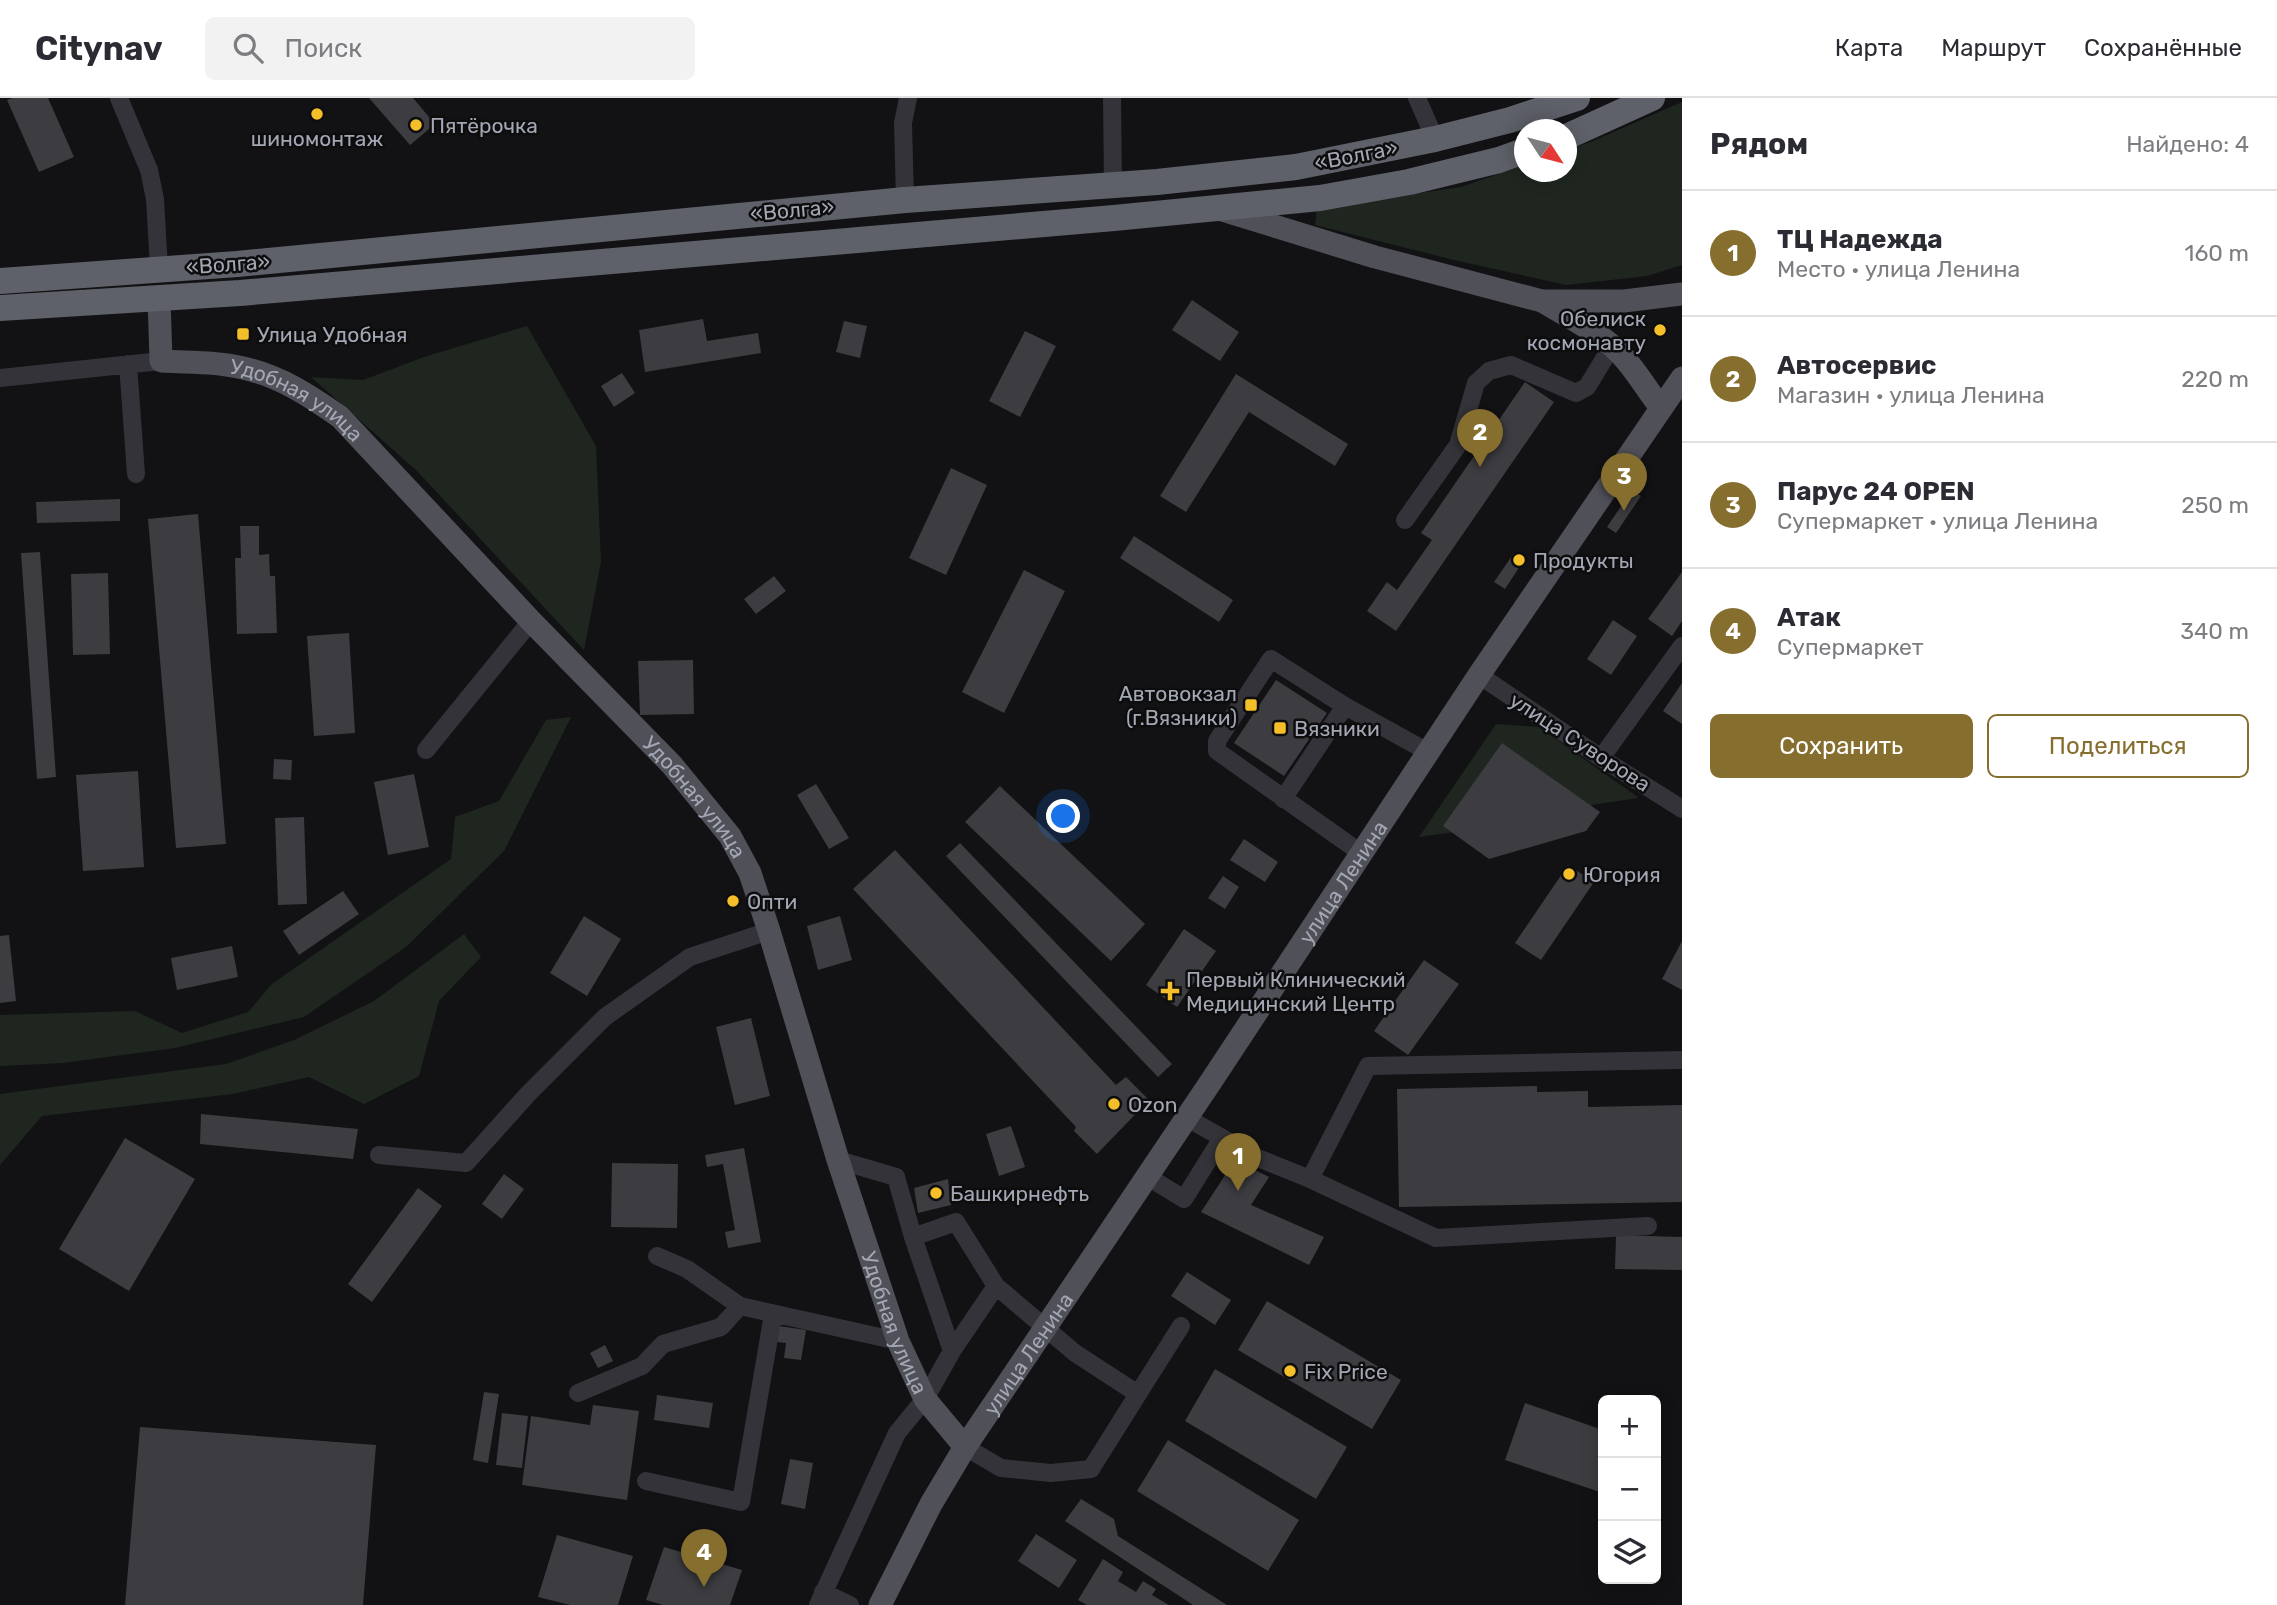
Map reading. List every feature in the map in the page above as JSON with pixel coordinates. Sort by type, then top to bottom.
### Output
[{"type":"highway","name":"«Волга»","points":[[0,281],[237,264],[905,200],[1113,185],[1296,167],[1434,139],[1510,120],[1577,98]]},
{"type":"highway","points":[[1577,132],[1652,98]]},
{"type":"highway","name":"«Волга»","points":[[0,308],[240,293],[434,277],[1320,198],[1384,187],[1514,155]]},
{"type":"highway","points":[[159,268],[159,298]]},
{"type":"main road","points":[[1212,207],[1374,257],[1542,301],[1624,301],[1682,294]]},
{"type":"main road","points":[[159,298],[161,361]]},
{"type":"main road","points":[[1542,301],[1612,346],[1661,408]]},
{"type":"main road","points":[[1612,346],[1607,331],[1610,319],[1614,310],[1624,301]]},
{"type":"main road","name":"Удобная улица","points":[[161,361],[243,368],[272,377],[305,392],[340,417],[531,621],[672,765],[730,836],[750,873],[838,1160],[898,1341],[925,1399],[965,1447]]},
{"type":"main road","name":"улица Ленина","points":[[880,1605],[931,1504],[965,1447],[1187,1118],[1479,675],[1682,378]]},
{"type":"street","points":[[118,98],[149,170],[155,199],[159,268]]},
{"type":"street","points":[[905,200],[903,123],[908,98]]},
{"type":"street","points":[[1112,98],[1113,185]]},
{"type":"street","points":[[1417,98],[1434,139]]},
{"type":"street","points":[[1405,520],[1458,445],[1476,383],[1489,371],[1511,365],[1576,393],[1587,387],[1612,346]]},
{"type":"street","points":[[0,378],[161,361]]},
{"type":"street","points":[[128,365],[136,474]]},
{"type":"street","points":[[426,750],[531,621]]},
{"type":"street","points":[[1601,758],[1680,652]]},
{"type":"street","points":[[1362,853],[1217,751],[1217,741],[1229,720],[1271,659],[1345,706],[1429,752]]},
{"type":"street","name":"улица Суворова","points":[[1479,675],[1682,809]]},
{"type":"street","points":[[1283,799],[1345,706]]},
{"type":"street","points":[[379,1154],[466,1163],[528,1094],[605,1017],[690,957],[769,931]]},
{"type":"street","points":[[1310,1179],[1368,1066],[1682,1060]]},
{"type":"street","points":[[1187,1118],[1258,1158],[1310,1179],[1436,1238],[1648,1226]]},
{"type":"street","points":[[1147,1177],[1184,1199],[1223,1138]]},
{"type":"street","points":[[838,1160],[896,1177],[913,1237],[952,1350]]},
{"type":"street","points":[[913,1237],[956,1222],[996,1286],[1074,1353],[1138,1394]]},
{"type":"street","points":[[657,1256],[687,1269],[740,1306],[898,1341]]},
{"type":"street","points":[[850,1605],[820,1599],[897,1433],[925,1399],[952,1350],[996,1286]]},
{"type":"street","points":[[578,1393],[642,1366],[663,1344],[721,1327],[740,1306]]},
{"type":"street","points":[[646,1481],[741,1502],[774,1314]]},
{"type":"street","points":[[965,1447],[1001,1468],[1051,1473],[1091,1469],[1181,1326]]},
{"type":"shaded area","points":[[1682,102],[1682,265],[1647,276],[1566,285],[1315,225],[1317,208],[1461,187],[1514,168],[1514,182],[1577,182],[1577,147]]},
{"type":"shaded area","points":[[527,326],[596,446],[601,562],[584,650],[417,471],[311,377],[363,380],[424,357]]},
{"type":"shaded area","points":[[571,717],[504,851],[406,947],[304,1017],[175,1048],[63,1063],[0,1066],[0,1015],[135,1011],[182,1033],[248,1012],[272,984],[451,859],[455,817],[499,801],[546,720]]},
{"type":"shaded area","points":[[1496,724],[1539,727],[1639,798],[1597,804],[1512,824],[1419,837]]},
{"type":"shaded area","points":[[464,934],[481,957],[439,1001],[419,1076],[364,1104],[309,1077],[233,1094],[42,1116],[0,1165],[0,1094],[226,1064],[294,1040],[374,1001]]},
{"type":"building","points":[[48,98],[74,157],[39,172],[7,100]]},
{"type":"building","points":[[369,98],[413,98],[435,124],[410,145]]},
{"type":"building","points":[[1192,300],[1239,332],[1220,361],[1172,330]]},
{"type":"building","points":[[703,319],[707,341],[758,333],[761,353],[645,372],[639,330]]},
{"type":"building","points":[[844,321],[867,326],[860,358],[836,352]]},
{"type":"building","points":[[1025,331],[1056,346],[1020,417],[989,401]]},
{"type":"building","points":[[622,373],[635,393],[614,407],[601,386]]},
{"type":"building","points":[[1236,374],[1348,444],[1335,466],[1249,412],[1186,512],[1160,496]]},
{"type":"building","points":[[1525,382],[1554,402],[1396,631],[1367,611],[1387,582],[1397,590],[1432,540],[1421,533]]},
{"type":"building","points":[[951,468],[987,485],[946,575],[909,558]]},
{"type":"building","points":[[1632,490],[1641,496],[1616,533],[1607,527]]},
{"type":"building","points":[[120,499],[120,521],[37,523],[36,502]]},
{"type":"building","points":[[198,514],[226,844],[176,848],[148,519]]},
{"type":"building","points":[[240,526],[259,526],[259,555],[269,554],[270,576],[275,576],[277,633],[237,634],[235,558],[241,558]]},
{"type":"building","points":[[1134,536],[1233,600],[1219,622],[1120,558]]},
{"type":"building","points":[[40,552],[56,777],[37,779],[21,553]]},
{"type":"building","points":[[1514,553],[1524,560],[1505,589],[1494,582]]},
{"type":"building","points":[[1024,570],[1065,591],[1004,713],[962,692]]},
{"type":"building","points":[[1682,572],[1682,621],[1672,636],[1648,619]]},
{"type":"building","points":[[108,573],[110,654],[73,655],[71,574]]},
{"type":"building","points":[[774,576],[786,591],[756,614],[744,599]]},
{"type":"building","points":[[1613,620],[1637,636],[1611,675],[1587,659]]},
{"type":"building","points":[[349,633],[355,733],[314,736],[307,636]]},
{"type":"building","points":[[693,660],[694,714],[640,715],[638,661]]},
{"type":"building","name":"Вязники","points":[[1276,680],[1327,713],[1284,776],[1234,743]]},
{"type":"building","points":[[1682,683],[1682,724],[1663,711]]},
{"type":"building","points":[[1502,743],[1600,812],[1586,831],[1489,859],[1443,826]]},
{"type":"building","points":[[274,759],[292,760],[291,780],[273,779]]},
{"type":"building","points":[[138,771],[144,867],[83,871],[76,775]]},
{"type":"building","points":[[414,774],[429,847],[388,855],[374,782]]},
{"type":"building","points":[[816,784],[849,838],[829,849],[797,795]]},
{"type":"building","points":[[1000,786],[1145,924],[1111,961],[965,822]]},
{"type":"building","points":[[304,817],[307,904],[278,905],[275,818]]},
{"type":"building","points":[[1244,839],[1278,862],[1265,882],[1230,860]]},
{"type":"building","points":[[960,843],[1172,1064],[1158,1077],[946,856]]},
{"type":"building","points":[[895,850],[1116,1085],[1126,1077],[1149,1100],[1097,1154],[1074,1131],[1076,1127],[853,889]]},
{"type":"building","points":[[1568,865],[1594,882],[1541,960],[1515,943]]},
{"type":"building","points":[[1223,876],[1239,887],[1225,909],[1208,898]]},
{"type":"building","points":[[343,891],[359,914],[299,955],[283,931]]},
{"type":"building","points":[[584,916],[621,939],[587,996],[550,973]]},
{"type":"building","points":[[840,916],[852,960],[818,970],[807,926]]},
{"type":"building","points":[[1184,929],[1216,951],[1177,1007],[1146,985]]},
{"type":"building","points":[[9,935],[16,1001],[0,1003],[0,936]]},
{"type":"building","points":[[1682,941],[1682,990],[1662,979]]},
{"type":"building","points":[[232,946],[238,977],[177,990],[171,958]]},
{"type":"building","points":[[1424,960],[1459,984],[1408,1055],[1374,1031]]},
{"type":"building","points":[[751,1018],[770,1096],[735,1105],[716,1027]]},
{"type":"building","points":[[1537,1086],[1537,1092],[1588,1091],[1588,1107],[1682,1105],[1682,1202],[1399,1207],[1397,1089]]},
{"type":"building","points":[[201,1114],[358,1129],[353,1159],[200,1144]]},
{"type":"building","points":[[1011,1126],[1025,1167],[999,1176],[986,1134]]},
{"type":"building","points":[[125,1138],[195,1179],[129,1291],[59,1249]]},
{"type":"building","points":[[744,1148],[761,1242],[728,1248],[725,1232],[735,1230],[723,1164],[707,1167],[705,1155]]},
{"type":"building","points":[[1235,1160],[1269,1177],[1251,1205],[1324,1237],[1309,1265],[1201,1212]]},
{"type":"building","points":[[612,1163],[678,1164],[677,1228],[611,1227]]},
{"type":"building","points":[[504,1174],[524,1189],[502,1219],[482,1204]]},
{"type":"building","points":[[948,1179],[951,1205],[918,1213],[914,1188]]},
{"type":"building","points":[[418,1188],[442,1206],[372,1302],[348,1284]]},
{"type":"building","points":[[1616,1235],[1682,1237],[1682,1270],[1615,1269]]},
{"type":"building","points":[[1187,1272],[1231,1300],[1215,1325],[1171,1296]]},
{"type":"building","points":[[1267,1301],[1401,1380],[1372,1429],[1238,1350]]},
{"type":"building","points":[[779,1326],[806,1330],[801,1360],[784,1358],[786,1343],[777,1342]]},
{"type":"building","points":[[605,1345],[613,1361],[598,1368],[590,1353]]},
{"type":"building","points":[[1215,1369],[1347,1447],[1316,1499],[1185,1421]]},
{"type":"building","points":[[484,1392],[499,1394],[488,1463],[473,1460]]},
{"type":"building","points":[[657,1395],[713,1403],[709,1428],[654,1420]]},
{"type":"building","points":[[1525,1403],[1598,1428],[1598,1491],[1505,1460]]},
{"type":"building","points":[[593,1405],[639,1411],[627,1500],[522,1485],[531,1416],[590,1425]]},
{"type":"building","points":[[502,1413],[528,1416],[522,1468],[496,1465]]},
{"type":"building","points":[[140,1427],[376,1445],[363,1605],[125,1605]]},
{"type":"building","points":[[1168,1440],[1299,1520],[1268,1571],[1137,1491]]},
{"type":"building","points":[[790,1459],[813,1463],[805,1509],[781,1504]]},
{"type":"building","points":[[1081,1499],[1114,1519],[1118,1536],[1227,1605],[1193,1605],[1065,1521]]},
{"type":"building","points":[[1036,1534],[1077,1560],[1059,1588],[1018,1561]]},
{"type":"building","points":[[557,1535],[633,1556],[618,1605],[570,1605],[538,1597]]},
{"type":"building","points":[[664,1547],[742,1570],[730,1605],[663,1605],[646,1600]]},
{"type":"building","points":[[1103,1559],[1123,1572],[1118,1581],[1136,1592],[1143,1581],[1156,1589],[1152,1595],[1169,1605],[1087,1605],[1078,1600]]},
{"type":"place","name":"шиномонтаж","points":[[317,114]]},
{"type":"place","name":"Пятёрочка","points":[[416,125]]},
{"type":"place","name":"Обелиск космонавту","points":[[1660,330]]},
{"type":"place","name":"Улица Удобная","points":[[243,334]]},
{"type":"place","name":"Автосервис","points":[[1480,467]]},
{"type":"place","name":"Парус 24 OPEN","points":[[1624,511]]},
{"type":"place","name":"Продукты","points":[[1519,560]]},
{"type":"place","name":"Автовокзал (г.Вязники)","points":[[1251,705]]},
{"type":"place","name":"Вязники","points":[[1280,728]]},
{"type":"place","name":"Югория","points":[[1569,874]]},
{"type":"place","name":"Опти","points":[[733,901]]},
{"type":"place","name":"Первый Клинический Медицинский Центр","points":[[1170,991]]},
{"type":"place","name":"Ozon","points":[[1114,1104]]},
{"type":"place","name":"ТЦ Надежда","points":[[1238,1191]]},
{"type":"place","name":"Башкирнефть","points":[[936,1193]]},
{"type":"place","name":"Fix Price","points":[[1290,1371]]},
{"type":"place","name":"Атак","points":[[704,1587]]}]
